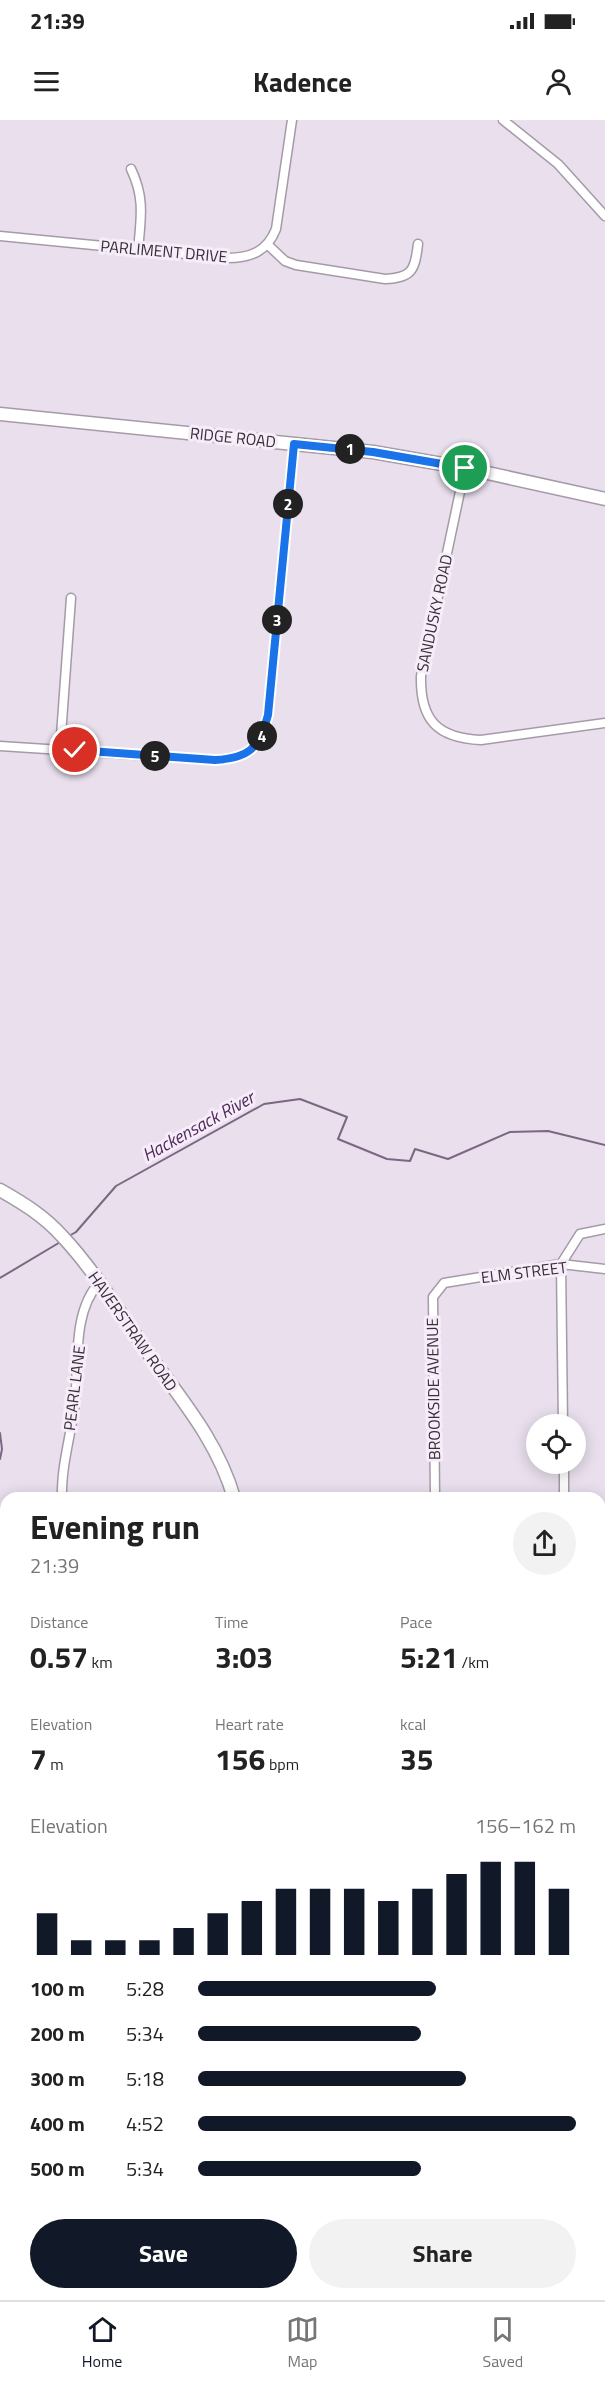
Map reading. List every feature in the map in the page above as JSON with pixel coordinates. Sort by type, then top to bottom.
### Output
[{"type":"street","points":[[292,120],[276,229],[268,245],[285,261],[296,265],[398,279],[412,270],[418,244]]},
{"type":"street","points":[[503,120],[558,164],[605,216]]},
{"type":"street","points":[[131,169],[139,186],[142,204],[138,250]]},
{"type":"street","name":"PARLIMENT DRIVE","points":[[0,236],[242,258],[256,254],[268,245]]},
{"type":"street","name":"RIDGE ROAD","points":[[0,414],[373,452],[465,468],[605,499]]},
{"type":"street","points":[[0,746],[215,760],[234,759],[252,751],[263,734],[268,715],[294,444]]},
{"type":"street","name":"SANDUSKY ROAD","points":[[465,468],[421,676],[420,694],[423,707],[442,732],[463,739],[481,740],[605,723]]},
{"type":"street","points":[[60,749],[70,598]]},
{"type":"street","name":"HAVERSTRAW ROAD","points":[[0,1190],[44,1218],[73,1248],[203,1430],[228,1476],[232,1492]]},
{"type":"street","points":[[563,1414],[561,1264],[580,1234],[605,1229]]},
{"type":"street","name":"ELM STREET","points":[[444,1283],[561,1264],[605,1269]]},
{"type":"street","name":"PEARL LANE","points":[[62,1492],[64,1466],[75,1403],[80,1332],[91,1291],[99,1283]]},
{"type":"street","name":"BROOKSIDE AVENUE","points":[[435,1492],[431,1309],[433,1297],[444,1283]]},
{"type":"street","points":[[564,1474],[564,1492]]},
{"type":"waterway","name":"Hackensack River","points":[[69,1236],[76,1232],[116,1186],[264,1104],[300,1099],[347,1117],[338,1139],[387,1159],[410,1161],[415,1149],[448,1159],[510,1132],[548,1131],[605,1145]]},
{"type":"waterway","name":"Hackensack River","points":[[0,1278],[62,1241]]},
{"type":"waterway","name":"Hackensack River","points":[[0,1433],[2,1449],[0,1459]]},
{"type":"route","points":[[75,750],[215,760],[234,759],[252,751],[263,734],[268,715],[294,444],[373,452],[465,468]]}]
